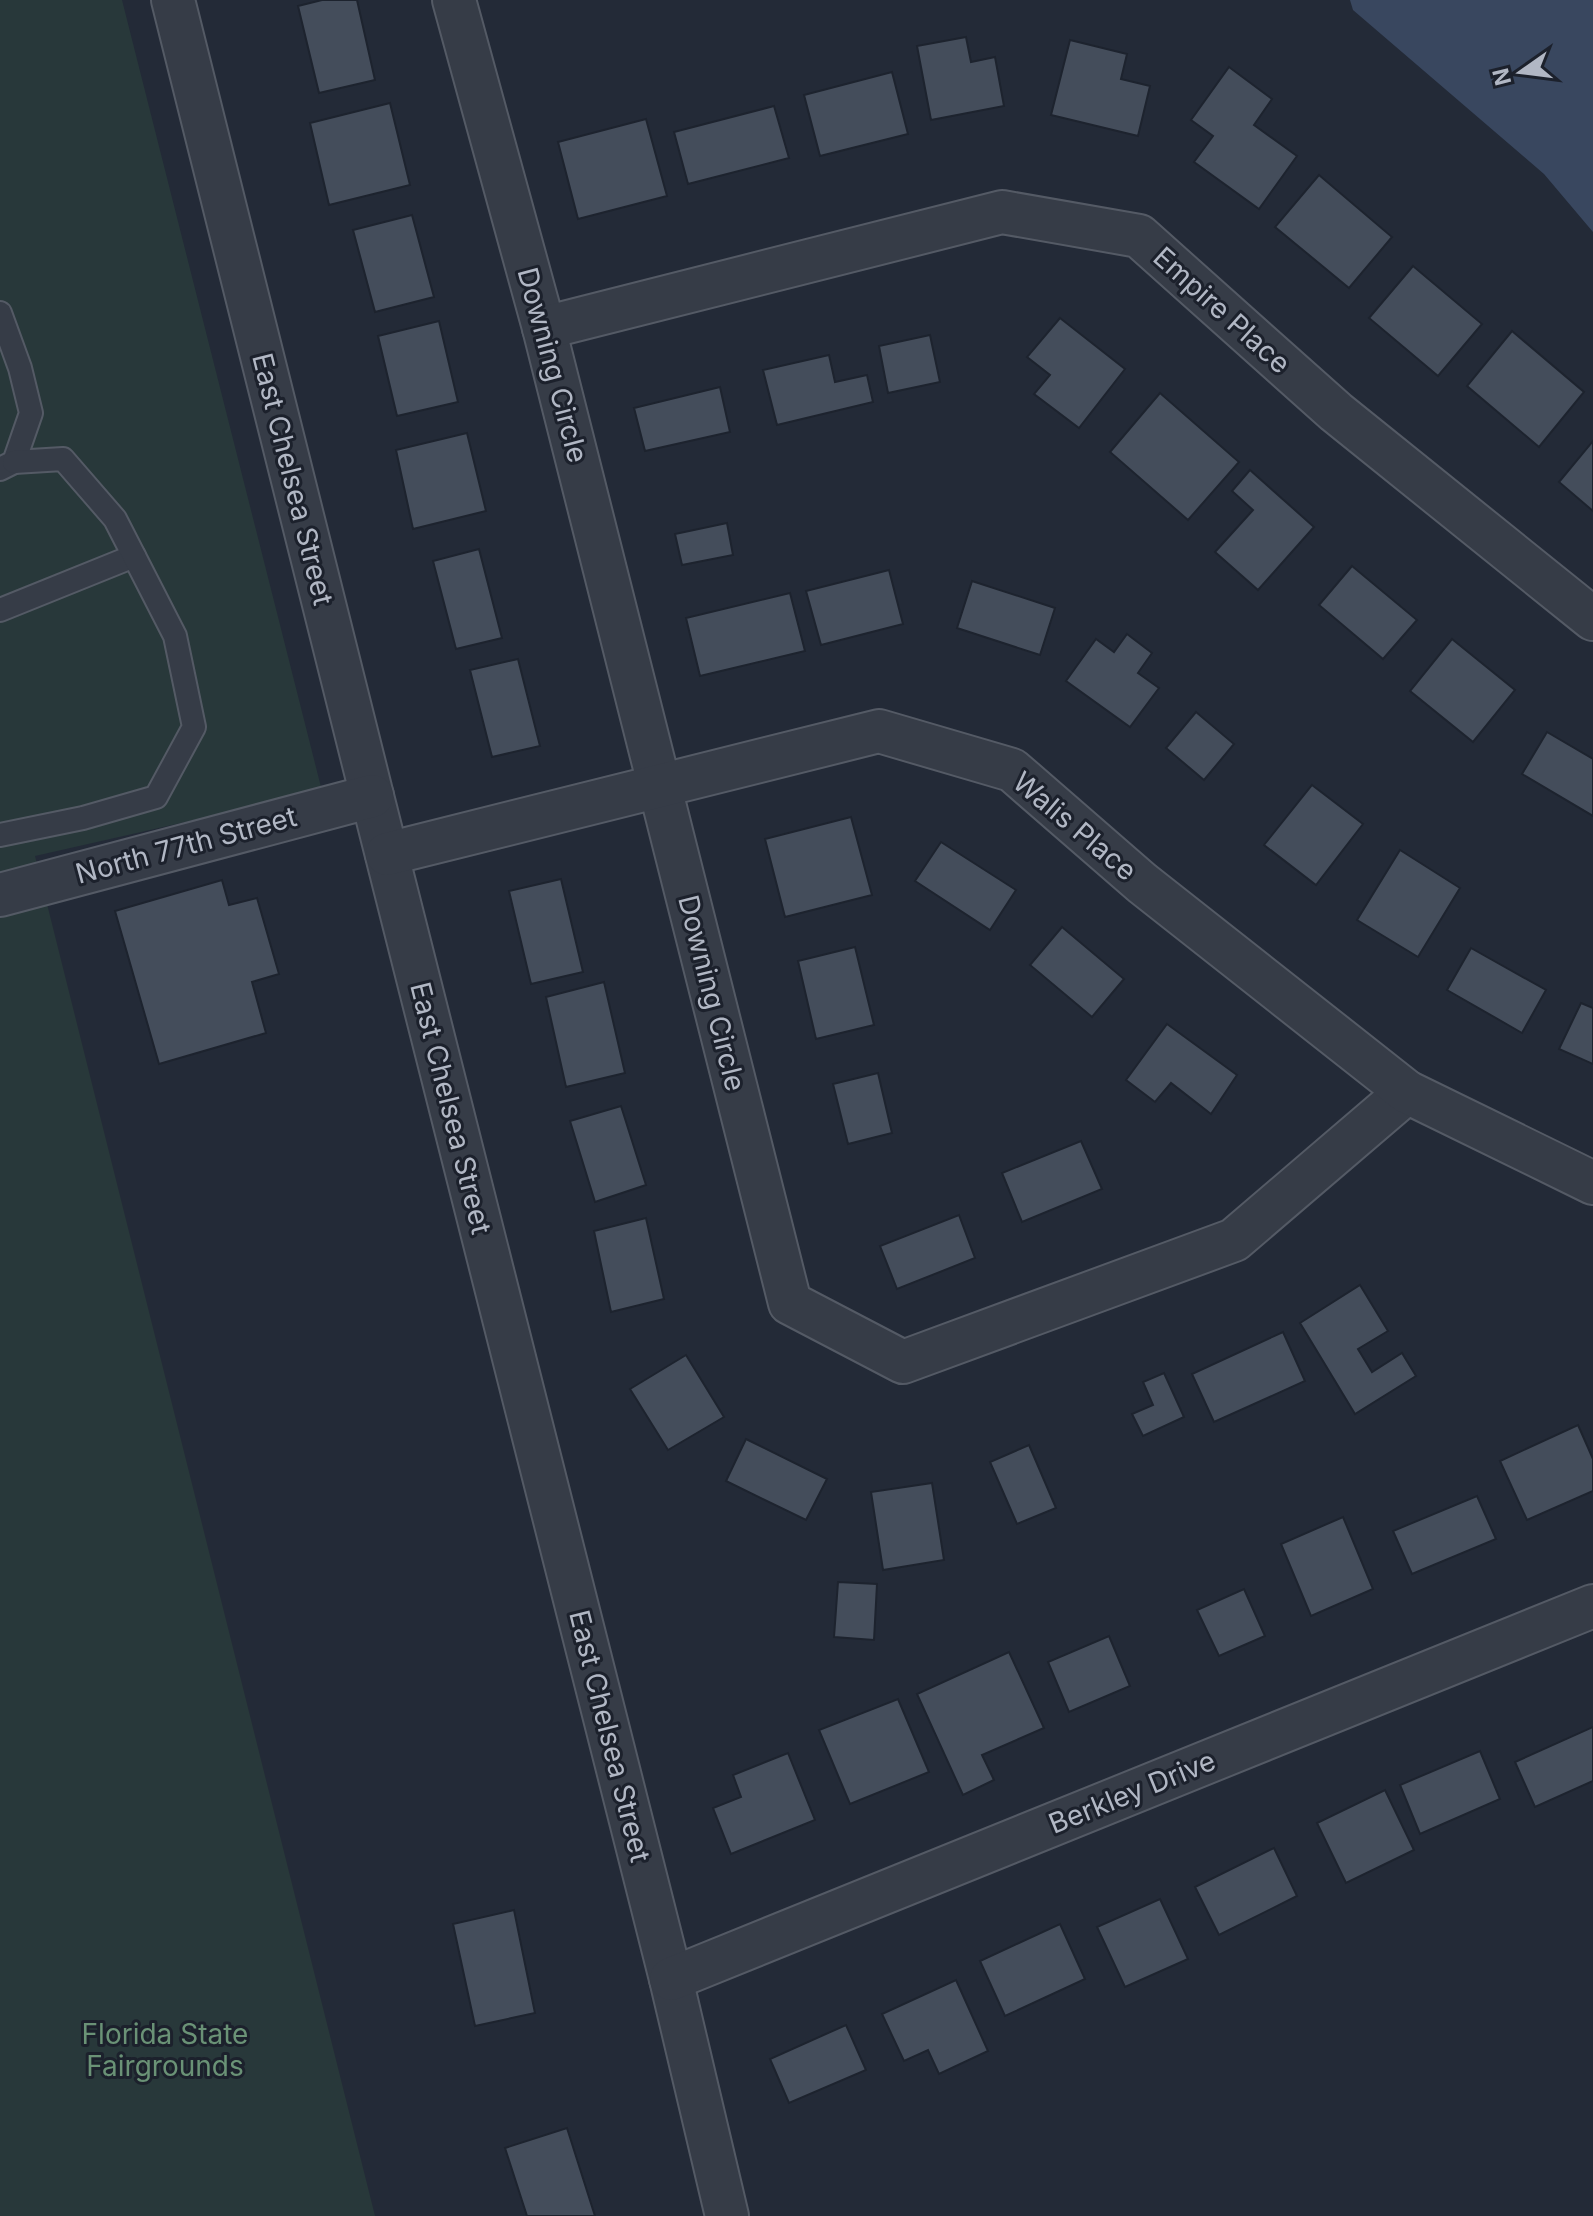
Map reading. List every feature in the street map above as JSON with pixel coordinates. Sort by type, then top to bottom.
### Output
[{"type":"street","name":"East Chelsea Street","points":[[173,0],[671,1979],[727,2216]]},
{"type":"street","name":"Downing Circle","points":[[454,0],[544,328],[790,1303],[903,1362],[1234,1240],[1407,1092]]},
{"type":"street","name":"Empire Place","points":[[544,328],[1002,212],[1139,236],[1336,412],[1593,619]]},
{"type":"street","name":"Walis Place","points":[[387,854],[879,731],[1012,770],[1142,883],[1407,1092],[1593,1183]]},
{"type":"street","name":"North 77th Street","points":[[0,895],[372,796]]},
{"type":"street","name":"Berkley Drive","points":[[671,1979],[1593,1606]]},
{"type":"lane","points":[[0,313],[20,368],[31,413],[7,465]]},
{"type":"lane","points":[[0,835],[83,818],[156,797],[194,727],[175,636],[115,519],[63,459],[7,465]]},
{"type":"lane","points":[[0,610],[134,556]]},
{"type":"green space","name":"Florida State Fairgrounds","points":[[0,0],[122,0],[322,791],[35,856],[375,2216],[0,2216]]},
{"type":"water","points":[[1350,0],[1593,0],[1593,232],[1544,174],[1353,10]]},
{"type":"building","points":[[322,0],[357,0],[375,80],[319,93],[298,6]]},
{"type":"building","points":[[966,37],[971,62],[995,57],[1004,106],[931,120],[917,46]]},
{"type":"building","points":[[1070,40],[1127,54],[1121,79],[1150,86],[1138,136],[1051,115]]},
{"type":"building","points":[[1229,67],[1272,99],[1254,125],[1297,156],[1259,209],[1194,162],[1213,136],[1191,120]]},
{"type":"building","points":[[892,72],[908,134],[820,156],[804,95]]},
{"type":"building","points":[[390,103],[410,185],[329,205],[310,123]]},
{"type":"building","points":[[774,106],[789,158],[688,184],[674,132]]},
{"type":"building","points":[[646,119],[667,196],[578,219],[558,142]]},
{"type":"building","points":[[1319,175],[1392,237],[1349,288],[1275,227]]},
{"type":"building","points":[[412,215],[434,297],[375,312],[353,230]]},
{"type":"building","points":[[1413,266],[1482,324],[1438,376],[1369,318]]},
{"type":"building","points":[[1060,318],[1125,369],[1079,428],[1034,394],[1050,375],[1027,357]]},
{"type":"building","points":[[439,321],[458,402],[397,416],[378,336]]},
{"type":"building","points":[[1512,331],[1584,392],[1539,447],[1467,386]]},
{"type":"building","points":[[930,335],[940,382],[888,393],[879,346]]},
{"type":"building","points":[[829,355],[835,382],[867,375],[873,402],[777,425],[763,370]]},
{"type":"building","points":[[720,387],[730,432],[645,451],[634,408]]},
{"type":"building","points":[[1160,393],[1239,462],[1188,520],[1110,452]]},
{"type":"building","points":[[467,433],[486,511],[413,529],[396,450]]},
{"type":"building","points":[[1593,441],[1593,511],[1559,482]]},
{"type":"building","points":[[1250,470],[1314,527],[1258,590],[1215,552],[1253,510],[1232,491]]},
{"type":"building","points":[[727,523],[733,555],[682,565],[675,534]]},
{"type":"building","points":[[479,549],[502,638],[456,649],[433,561]]},
{"type":"building","points":[[1352,566],[1417,620],[1383,659],[1319,605]]},
{"type":"building","points":[[889,570],[903,624],[821,645],[806,591]]},
{"type":"building","points":[[972,581],[1055,608],[1040,655],[957,628]]},
{"type":"building","points":[[790,593],[805,651],[700,676],[686,618]]},
{"type":"building","points":[[1127,634],[1152,653],[1138,673],[1159,688],[1130,727],[1066,681],[1096,639],[1114,652]]},
{"type":"building","points":[[1452,639],[1515,690],[1473,742],[1410,691]]},
{"type":"building","points":[[518,659],[540,746],[492,757],[470,670]]},
{"type":"building","points":[[1196,712],[1234,744],[1204,780],[1166,748]]},
{"type":"building","points":[[1547,732],[1593,759],[1593,816],[1522,774]]},
{"type":"building","points":[[1312,785],[1363,824],[1316,885],[1264,845]]},
{"type":"building","points":[[851,817],[872,895],[785,917],[765,839]]},
{"type":"building","points":[[941,842],[1016,890],[990,930],[915,881]]},
{"type":"building","points":[[1400,850],[1460,888],[1418,957],[1357,920]]},
{"type":"building","points":[[561,879],[583,972],[531,984],[509,891]]},
{"type":"building","points":[[222,880],[229,905],[257,898],[279,974],[252,982],[266,1033],[159,1064],[115,911]]},
{"type":"building","points":[[1062,927],[1124,979],[1092,1017],[1030,965]]},
{"type":"building","points":[[855,947],[874,1025],[816,1039],[798,961]]},
{"type":"building","points":[[1471,948],[1546,990],[1522,1033],[1447,990]]},
{"type":"building","points":[[604,982],[625,1073],[566,1087],[546,997]]},
{"type":"building","points":[[1581,1003],[1593,1008],[1593,1064],[1559,1049]]},
{"type":"building","points":[[1167,1024],[1237,1075],[1211,1114],[1171,1083],[1155,1102],[1126,1080]]},
{"type":"building","points":[[878,1073],[892,1133],[848,1144],[833,1084]]},
{"type":"building","points":[[621,1106],[646,1185],[595,1202],[570,1121]]},
{"type":"building","points":[[1081,1141],[1102,1189],[1022,1222],[1002,1173]]},
{"type":"building","points":[[959,1215],[975,1258],[897,1289],[880,1246]]},
{"type":"building","points":[[646,1218],[664,1299],[611,1312],[594,1231]]},
{"type":"building","points":[[1360,1285],[1388,1331],[1358,1349],[1372,1372],[1402,1353],[1416,1376],[1355,1414],[1300,1323]]},
{"type":"building","points":[[1283,1332],[1305,1381],[1214,1422],[1192,1374]]},
{"type":"building","points":[[686,1355],[724,1417],[668,1450],[630,1389]]},
{"type":"building","points":[[1164,1373],[1184,1417],[1143,1436],[1132,1414],[1153,1405],[1143,1382]]},
{"type":"building","points":[[1578,1425],[1593,1459],[1593,1491],[1527,1520],[1500,1461]]},
{"type":"building","points":[[746,1439],[827,1479],[806,1520],[726,1481]]},
{"type":"building","points":[[1029,1445],[1056,1508],[1017,1524],[990,1462]]},
{"type":"building","points":[[932,1483],[944,1560],[883,1570],[871,1492]]},
{"type":"building","points":[[1477,1496],[1496,1539],[1412,1574],[1393,1531]]},
{"type":"building","points":[[1343,1517],[1373,1589],[1311,1616],[1281,1544]]},
{"type":"building","points":[[838,1582],[877,1584],[874,1640],[834,1637]]},
{"type":"building","points":[[1244,1589],[1265,1636],[1219,1656],[1197,1610]]},
{"type":"building","points":[[1109,1636],[1130,1686],[1069,1712],[1048,1662]]},
{"type":"building","points":[[1009,1652],[1044,1728],[982,1755],[994,1780],[963,1795],[917,1694]]},
{"type":"building","points":[[898,1699],[929,1772],[850,1804],[819,1730]]},
{"type":"building","points":[[1593,1727],[1593,1781],[1535,1807],[1515,1762]]},
{"type":"building","points":[[1480,1751],[1500,1799],[1420,1834],[1400,1785]]},
{"type":"building","points":[[788,1753],[815,1820],[731,1854],[713,1808],[741,1797],[733,1775]]},
{"type":"building","points":[[1385,1790],[1414,1850],[1346,1883],[1317,1823]]},
{"type":"building","points":[[1274,1848],[1297,1896],[1219,1935],[1195,1887]]},
{"type":"building","points":[[1160,1899],[1188,1959],[1125,1987],[1097,1927]]},
{"type":"building","points":[[514,1910],[535,2013],[475,2026],[453,1924]]},
{"type":"building","points":[[1060,1924],[1085,1979],[1005,2016],[980,1961]]},
{"type":"building","points":[[956,1980],[988,2051],[939,2074],[928,2050],[904,2061],[882,2014]]},
{"type":"building","points":[[846,2025],[866,2070],[789,2103],[770,2059]]},
{"type":"building","points":[[567,2128],[595,2216],[527,2216],[505,2148]]}]
